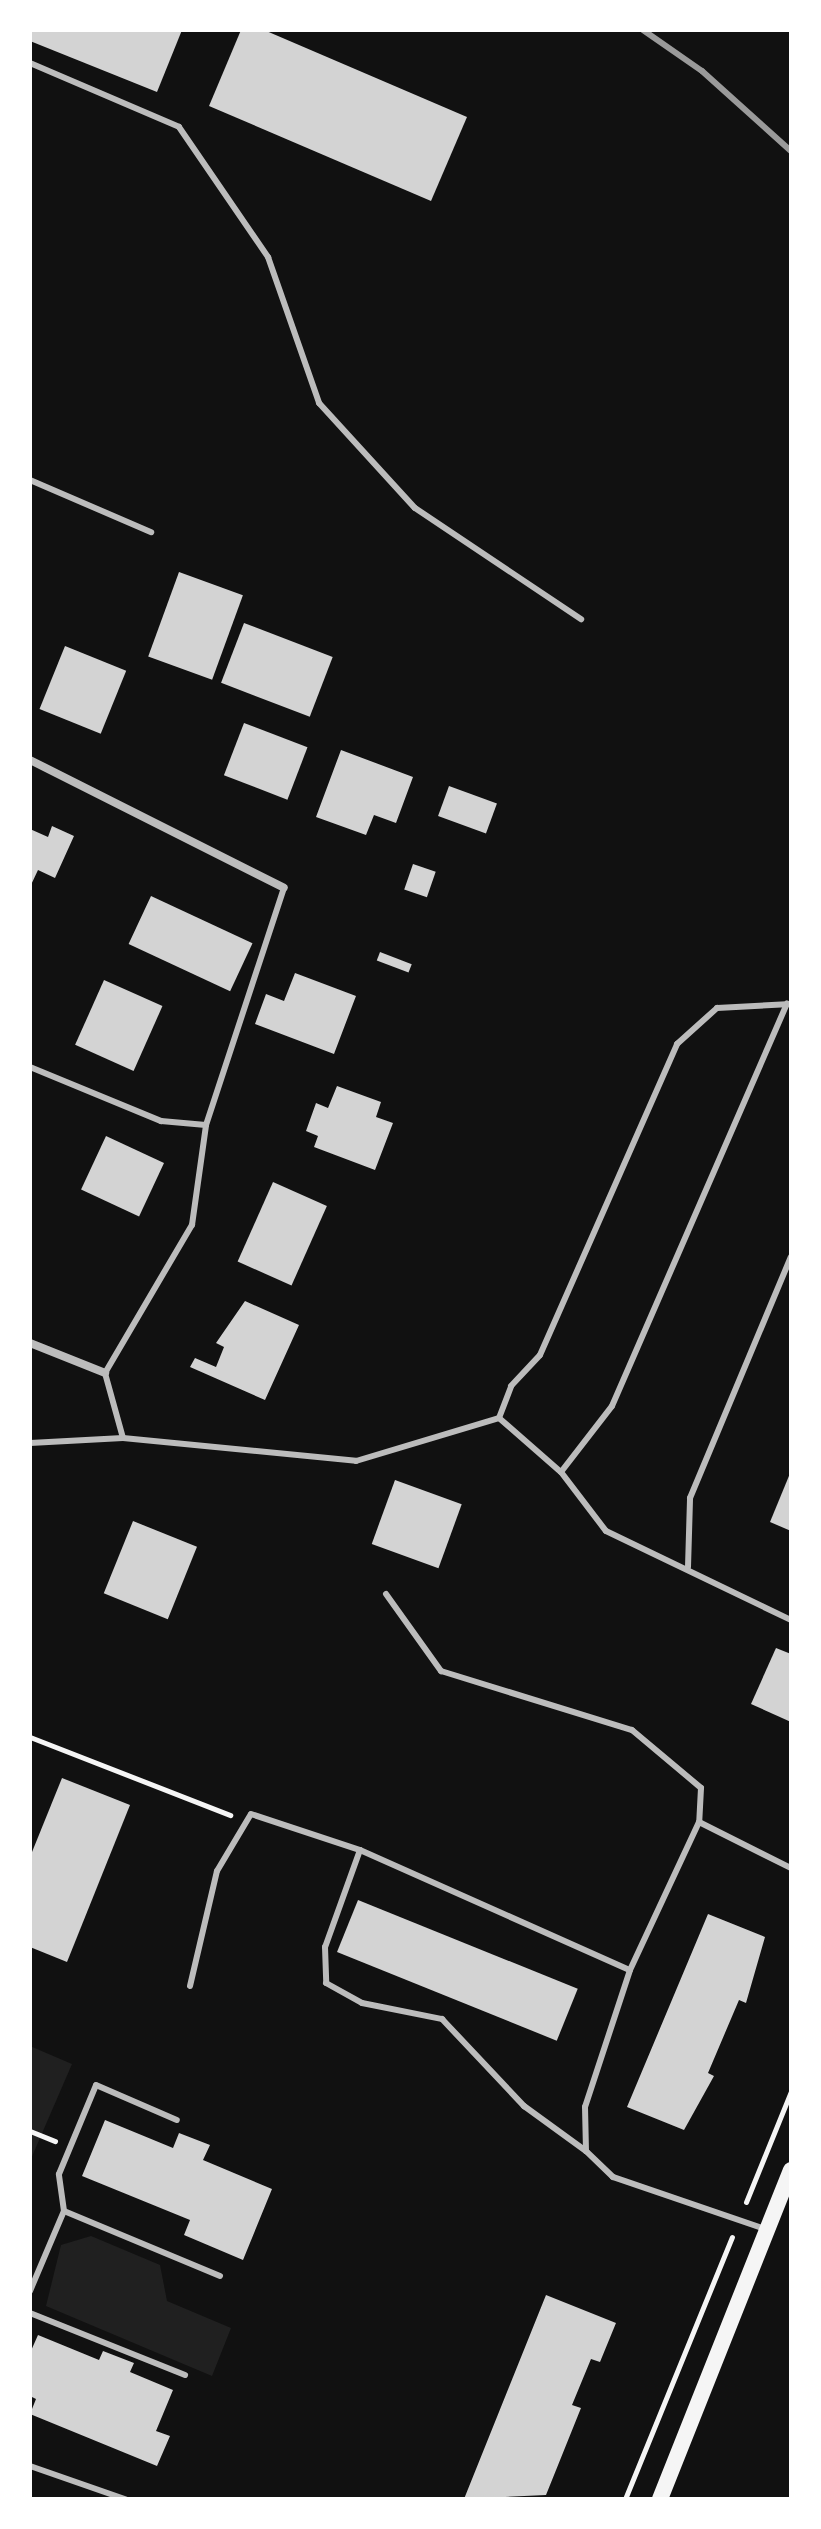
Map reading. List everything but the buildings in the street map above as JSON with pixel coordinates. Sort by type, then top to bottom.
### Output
[{"type":"main road","points":[[660,2499],[791,2170]]},
{"type":"street","points":[[30,760],[284,888]]},
{"type":"street","points":[[30,1343],[105,1373]]},
{"type":"lane","points":[[30,63],[179,127],[268,257],[319,403],[415,508],[581,619]]},
{"type":"lane","points":[[30,480],[151,532]]},
{"type":"lane","points":[[123,1438],[105,1373],[192,1225],[206,1125],[284,888]]},
{"type":"lane","points":[[499,1418],[511,1386],[540,1355],[677,1044],[717,1008],[789,1003],[612,1406],[561,1472]]},
{"type":"lane","points":[[30,1067],[161,1121],[206,1125]]},
{"type":"lane","points":[[688,1567],[690,1498],[791,1257]]},
{"type":"lane","points":[[30,1443],[123,1438],[356,1461],[499,1418]]},
{"type":"lane","points":[[499,1418],[561,1472],[606,1531],[688,1567],[791,1620]]},
{"type":"lane","points":[[386,1594],[441,1671],[632,1730],[701,1788],[699,1822],[630,1970],[585,2107],[586,2151]]},
{"type":"lane","points":[[190,1986],[217,1871],[251,1814],[360,1850],[630,1970]]},
{"type":"lane","points":[[699,1822],[791,1868]]},
{"type":"lane","points":[[360,1850],[325,1947],[326,1983],[362,2003],[442,2019],[524,2106],[586,2151],[613,2177],[767,2230]]},
{"type":"lane","points":[[30,2291],[64,2211],[59,2174],[96,2085],[177,2120]]},
{"type":"lane","points":[[64,2211],[220,2276]]},
{"type":"lane","points":[[30,2313],[185,2375]]},
{"type":"lane","points":[[30,2466],[125,2499]]},
{"type":"path","points":[[30,1737],[216,1815],[251,1814]]},
{"type":"path","points":[[625,2499],[791,2091]]},
{"type":"shaded area","points":[[30,2046],[72,2064],[30,2161]]},
{"type":"shaded area","points":[[91,2236],[160,2265],[167,2301],[231,2328],[212,2376],[46,2306],[61,2245]]},
{"type":"railway","points":[[643,30],[702,71],[791,151]]}]
